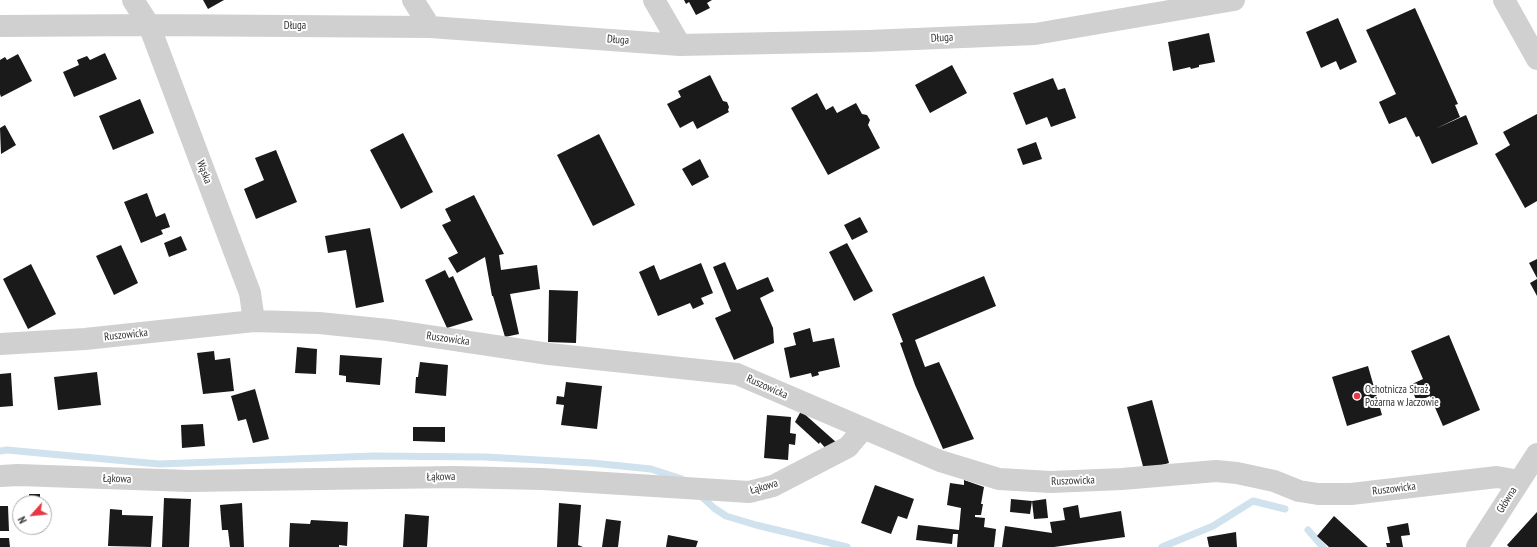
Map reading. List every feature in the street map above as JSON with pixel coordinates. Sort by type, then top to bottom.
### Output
[{"type":"street","name":"Wąska","points":[[133,0],[149,25],[250,293],[254,321]]},
{"type":"street","points":[[413,0],[430,27]]},
{"type":"street","points":[[654,0],[680,45]]},
{"type":"street","name":"Długa","points":[[0,26],[149,25],[430,27],[680,45],[868,41],[1035,34],[1234,0]]},
{"type":"street","points":[[1504,0],[1537,59]]},
{"type":"street","name":"Ruszowicka","points":[[0,344],[85,339],[254,321],[319,323],[388,330],[550,354],[737,374],[940,461],[999,479],[1051,482],[1122,479],[1216,471],[1237,473],[1274,481],[1299,491],[1318,494],[1351,494],[1497,476],[1519,481]]},
{"type":"street","name":"Łąkowa","points":[[0,476],[26,475],[189,481],[476,477],[542,479],[749,492],[773,486],[848,447],[863,429]]},
{"type":"street","name":"Główna","points":[[1477,547],[1537,454]]},
{"type":"building","points":[[203,0],[224,0],[208,9]]},
{"type":"building","points":[[684,0],[712,0],[707,3],[710,8],[696,15],[689,2],[686,4]]},
{"type":"building","points":[[1415,8],[1458,104],[1455,105],[1460,117],[1435,129],[1466,115],[1478,144],[1432,164],[1419,136],[1416,137],[1406,117],[1389,124],[1379,102],[1396,94],[1366,30]]},
{"type":"building","points":[[1338,18],[1357,62],[1340,70],[1336,61],[1321,68],[1306,32]]},
{"type":"building","points":[[1209,33],[1215,62],[1199,65],[1199,67],[1191,69],[1190,67],[1173,71],[1168,42]]},
{"type":"building","points":[[105,53],[117,79],[74,97],[63,72],[79,65],[77,60],[87,56],[90,60]]},
{"type":"building","points":[[18,54],[32,81],[1,97],[0,60],[5,57],[7,60]]},
{"type":"building","points":[[952,65],[967,93],[930,113],[915,85]]},
{"type":"building","points":[[710,75],[723,101],[727,102],[729,112],[697,129],[693,121],[680,128],[667,104],[681,97],[678,91]]},
{"type":"building","points":[[1053,78],[1058,90],[1065,88],[1076,118],[1051,127],[1047,117],[1026,125],[1013,93]]},
{"type":"building","points":[[817,93],[826,110],[833,106],[837,113],[856,103],[862,114],[867,115],[870,120],[868,125],[880,148],[828,175],[791,108]]},
{"type":"building","points":[[140,99],[154,133],[113,150],[99,116]]},
{"type":"building","points":[[1537,114],[1537,201],[1525,208],[1495,154],[1510,145],[1503,132]]},
{"type":"building","points":[[5,125],[16,145],[1,154],[0,128]]},
{"type":"building","points":[[403,133],[433,192],[401,209],[370,150]]},
{"type":"building","points":[[599,134],[635,205],[593,226],[557,155]]},
{"type":"building","points":[[1036,142],[1042,159],[1023,165],[1017,149]]},
{"type":"building","points":[[276,150],[297,202],[256,219],[244,189],[264,180],[255,158]]},
{"type":"building","points":[[700,159],[709,177],[692,186],[682,169]]},
{"type":"building","points":[[147,193],[156,217],[165,213],[170,227],[161,230],[163,234],[141,243],[124,202]]},
{"type":"building","points":[[474,195],[504,254],[499,255],[501,270],[537,265],[540,289],[510,294],[519,334],[505,337],[492,296],[485,257],[457,273],[448,258],[458,253],[442,225],[451,221],[445,209]]},
{"type":"building","points":[[860,217],[868,232],[852,240],[844,225]]},
{"type":"building","points":[[370,228],[384,302],[356,308],[346,250],[328,253],[325,236]]},
{"type":"building","points":[[181,236],[187,250],[169,257],[164,243]]},
{"type":"building","points":[[847,243],[873,291],[854,301],[829,252]]},
{"type":"building","points":[[121,245],[138,283],[114,295],[96,256]]},
{"type":"building","points":[[1537,259],[1537,278],[1529,263]]},
{"type":"building","points":[[725,262],[737,290],[768,277],[774,291],[760,298],[773,328],[774,343],[734,360],[715,318],[731,311],[713,267]]},
{"type":"building","points":[[701,263],[713,293],[701,298],[704,304],[693,309],[690,303],[658,316],[639,272],[654,265],[660,280]]},
{"type":"building","points":[[31,264],[56,314],[28,329],[3,279]]},
{"type":"building","points":[[445,270],[449,278],[453,276],[473,320],[447,328],[425,280]]},
{"type":"building","points":[[984,276],[996,306],[915,340],[925,367],[939,362],[974,439],[943,449],[915,385],[900,343],[903,342],[892,314]]},
{"type":"building","points":[[1537,279],[1537,296],[1530,283]]},
{"type":"building","points":[[549,290],[578,291],[576,343],[548,342]]},
{"type":"building","points":[[810,328],[813,342],[834,338],[840,367],[818,372],[819,375],[812,377],[811,373],[790,378],[784,348],[796,345],[793,333]]},
{"type":"building","points":[[1449,335],[1480,410],[1443,426],[1430,396],[1417,402],[1410,385],[1423,379],[1411,351]]},
{"type":"building","points":[[297,347],[317,349],[316,374],[295,373]]},
{"type":"building","points":[[214,351],[215,360],[230,358],[234,391],[203,394],[197,353]]},
{"type":"building","points":[[340,355],[382,358],[380,385],[346,382],[346,376],[339,375]]},
{"type":"building","points":[[420,362],[448,365],[446,396],[415,393],[416,377],[418,377]]},
{"type":"building","name":"Ochotnicza Straż Pożarna w Jaczowie","points":[[1368,366],[1382,415],[1347,426],[1332,377]]},
{"type":"building","points":[[97,372],[101,405],[58,410],[54,377]]},
{"type":"building","points":[[11,373],[13,406],[0,407],[0,374]]},
{"type":"building","points":[[566,382],[602,386],[597,429],[561,425],[564,405],[556,404],[557,396],[564,397]]},
{"type":"building","points":[[255,389],[269,439],[253,443],[246,419],[238,421],[231,396]]},
{"type":"building","points":[[1152,400],[1169,463],[1144,470],[1127,407]]},
{"type":"building","points":[[801,411],[837,443],[828,451],[820,442],[819,444],[795,422]]},
{"type":"building","points":[[767,415],[791,417],[790,433],[796,434],[795,445],[789,444],[788,460],[764,458]]},
{"type":"building","points":[[203,424],[205,446],[182,448],[181,425]]},
{"type":"building","points":[[413,427],[445,427],[445,442],[413,441]]},
{"type":"building","points":[[964,480],[984,487],[981,515],[975,515],[975,517],[985,518],[984,527],[996,529],[994,547],[957,547],[958,534],[953,534],[952,544],[916,540],[918,525],[959,530],[961,508],[947,505],[950,483],[964,485]]},
{"type":"building","points":[[875,485],[914,499],[907,519],[898,516],[891,534],[861,523]]},
{"type":"building","points":[[29,494],[40,494],[40,495]]},
{"type":"building","points":[[164,498],[191,499],[189,547],[162,547]]},
{"type":"building","points":[[1011,499],[1032,501],[1030,514],[1010,512]]},
{"type":"building","points":[[1046,499],[1048,518],[1034,519],[1032,501]]},
{"type":"building","points":[[242,503],[244,547],[230,547],[228,530],[222,530],[220,505]]},
{"type":"building","points":[[559,503],[581,505],[578,545],[583,547],[557,547]]},
{"type":"building","points":[[1078,505],[1080,518],[1121,511],[1125,537],[1054,547],[1002,547],[1005,526],[1052,533],[1050,522],[1065,520],[1063,508]]},
{"type":"building","points":[[0,506],[8,506],[9,531],[0,531]]},
{"type":"building","points":[[110,509],[122,510],[122,515],[153,516],[151,547],[108,546]]},
{"type":"building","points":[[1537,512],[1537,547],[1509,547],[1507,545]]},
{"type":"building","points":[[405,514],[429,516],[427,547],[403,547]]},
{"type":"building","points":[[1334,516],[1368,547],[1329,547],[1317,536]]},
{"type":"building","points":[[606,519],[621,521],[618,547],[602,547]]},
{"type":"building","points":[[311,520],[348,522],[347,546],[289,547],[290,523],[310,524]]},
{"type":"building","points":[[1408,523],[1410,535],[1401,536],[1403,547],[1387,547],[1386,543],[1390,543],[1387,527]]},
{"type":"building","points":[[1236,532],[1237,547],[1209,547],[1207,537]]},
{"type":"building","points":[[668,535],[698,541],[696,547],[666,547]]},
{"type":"building","points":[[0,538],[9,538],[10,547],[0,547]]},
{"type":"waterway","points":[[0,451],[7,450],[159,464],[374,456],[485,457],[592,463],[651,469],[682,479]]},
{"type":"waterway","points":[[703,498],[726,516],[756,525],[847,547]]},
{"type":"waterway","points":[[1162,547],[1213,526],[1253,501],[1285,509]]},
{"type":"waterway","points":[[1308,530],[1323,547]]},
{"type":"place","name":"Ochotnicza Straż Pożarna w Jaczowie","points":[[1357,396]]}]
